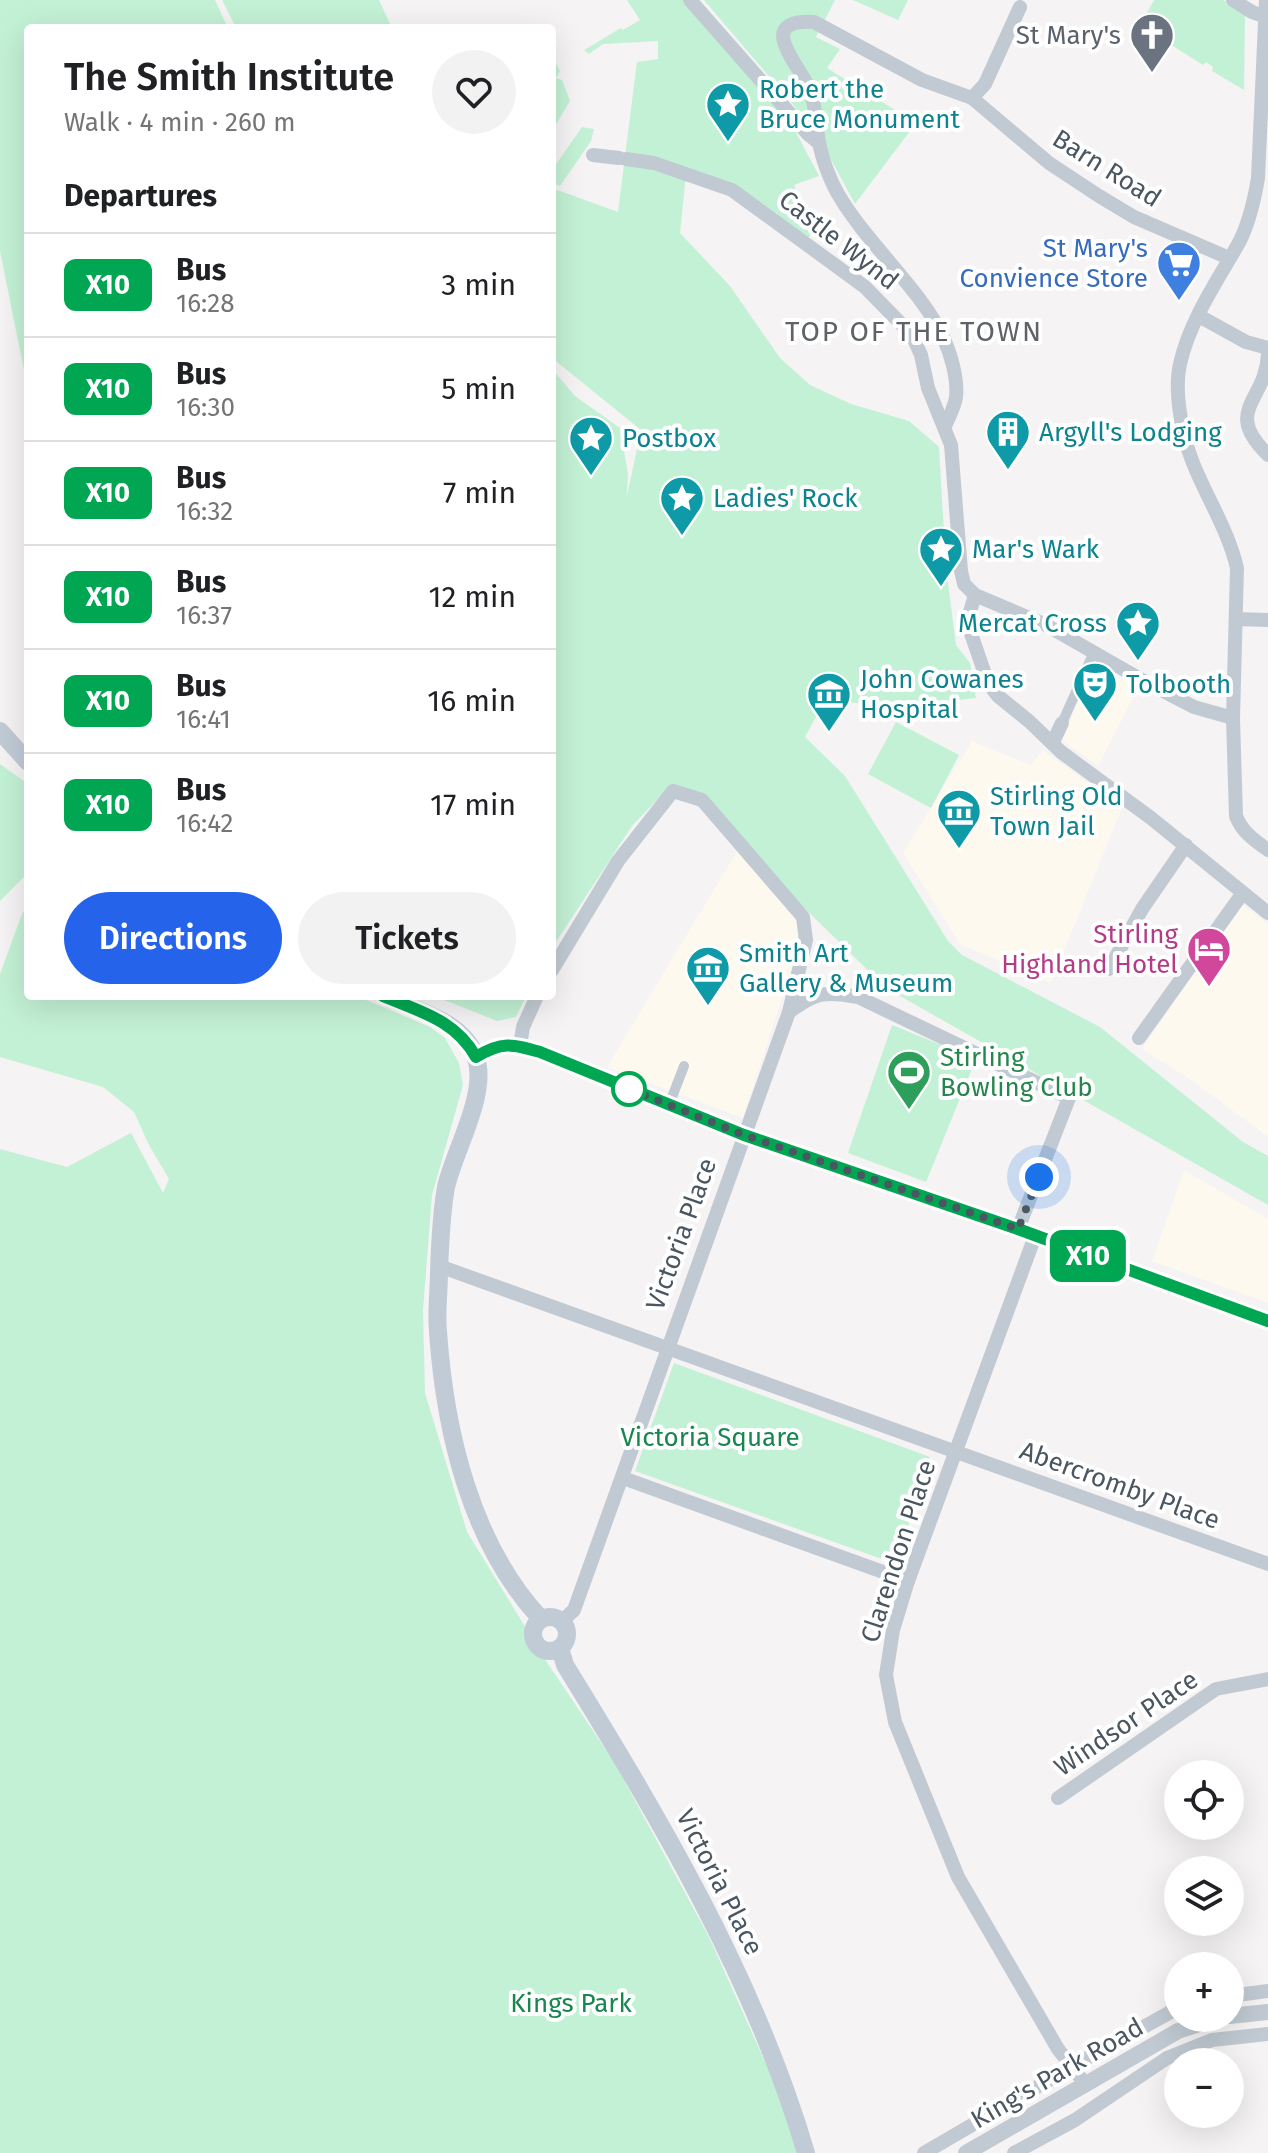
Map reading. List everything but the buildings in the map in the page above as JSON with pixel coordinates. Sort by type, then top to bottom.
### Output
[{"type":"main road","points":[[0,731],[24,758]]},
{"type":"main road","points":[[392,1000],[455,1029],[465,1038],[476,1057],[477,1091],[447,1185],[439,1266],[438,1331],[455,1446],[489,1542],[519,1595],[541,1619]]},
{"type":"main road","points":[[552,1616],[562,1621],[568,1635],[560,1648],[549,1651],[536,1643],[533,1632],[541,1619],[552,1616]]},
{"type":"main road","name":"Victoria Place","points":[[560,1648],[565,1665],[664,1828],[701,1896],[777,2062],[806,2153]]},
{"type":"street","points":[[690,0],[819,143]]},
{"type":"street","points":[[1233,0],[1266,17]]},
{"type":"street","points":[[1266,0],[1264,113],[1254,202],[1245,230],[1190,332],[1179,366],[1181,422],[1198,476],[1233,552],[1237,568],[1233,718],[1236,816],[1239,825],[1268,850]]},
{"type":"street","points":[[945,426],[956,398],[953,365],[943,337],[924,307],[853,218],[836,191],[819,143],[815,106],[809,88],[783,45],[782,34],[789,25],[800,21],[814,22],[922,80],[972,98],[985,84],[1020,7]]},
{"type":"street","name":"Barn Road","points":[[972,98],[1049,163],[1099,196],[1134,217],[1229,258]]},
{"type":"street","name":"Castle Wynd","points":[[593,155],[654,163],[732,190],[805,241],[885,305],[912,335],[921,355],[936,410],[951,445],[961,571],[964,584],[975,595]]},
{"type":"street","points":[[1199,316],[1246,342],[1268,348]]},
{"type":"street","points":[[1268,354],[1262,382],[1246,419],[1248,432],[1268,455]]},
{"type":"street","points":[[1233,718],[1194,707],[1046,625],[975,595],[967,622],[988,683],[998,696],[1061,752],[1186,845],[1268,913]]},
{"type":"street","points":[[1236,619],[1268,620]]},
{"type":"street","points":[[1053,742],[1094,652]]},
{"type":"street","name":"Victoria Place","points":[[556,963],[618,861],[673,791],[702,800],[803,917],[806,940],[789,1012],[667,1350]]},
{"type":"street","points":[[1109,969],[1142,909],[1186,845]]},
{"type":"street","points":[[1139,1038],[1242,894]]},
{"type":"street","points":[[789,1012],[805,1000],[829,991],[858,997],[1069,1098],[1018,1229]]},
{"type":"street","points":[[520,1046],[523,1027],[535,1000]]},
{"type":"street","points":[[476,1057],[495,1045],[520,1046],[744,1135],[1018,1229],[1268,1321]]},
{"type":"street","points":[[669,1105],[684,1066]]},
{"type":"street","name":"Clarendon Place","points":[[1035,1236],[908,1581],[893,1630],[886,1675],[895,1722],[958,1877],[1050,2037],[1086,2085]]},
{"type":"street","points":[[439,1266],[955,1451]]},
{"type":"street","points":[[562,1621],[574,1610],[667,1350]]},
{"type":"street","name":"Abercromby Place","points":[[955,1451],[1268,1564]]},
{"type":"street","points":[[623,1478],[908,1581]]},
{"type":"street","name":"Windsor Place","points":[[1058,1798],[1216,1689],[1268,1679]]},
{"type":"street","points":[[1244,1994],[1268,1991]]},
{"type":"street","points":[[1244,2015],[1268,2012]]},
{"type":"street","points":[[924,2153],[1164,2016]]},
{"type":"street","name":"King's Park Road","points":[[966,2153],[1176,2032]]},
{"type":"street","points":[[1014,2153],[1075,2120],[1167,2058],[1212,2040],[1268,2034]]},
{"type":"shaded area","name":"Tolbooth","points":[[1093,665],[1138,688],[1098,766],[1062,740]]},
{"type":"shaded area","points":[[972,741],[1031,765],[1043,750],[1122,808],[1051,983],[960,944],[903,853]]},
{"type":"shaded area","points":[[741,845],[797,921],[797,952],[743,1118],[607,1067]]},
{"type":"shaded area","points":[[1242,904],[1268,924],[1268,1137],[1194,1082],[1142,1049]]},
{"type":"shaded area","points":[[1184,1170],[1268,1219],[1268,1303],[1152,1261]]},
{"type":"green space","points":[[0,0],[215,0],[226,24],[24,24],[24,370],[0,251]]},
{"type":"green space","points":[[222,0],[379,0],[390,24],[234,24]]},
{"type":"green space","points":[[627,0],[685,0],[707,30],[790,121],[819,176],[794,185],[811,235],[805,241],[754,204],[686,174],[680,233],[730,286],[780,358],[810,385],[851,404],[909,421],[939,447],[946,567],[956,645],[970,663],[976,698],[890,708],[843,701],[823,704],[805,737],[845,776],[948,941],[962,955],[1100,1027],[1243,1142],[1268,1156],[1268,1205],[886,988],[783,887],[702,794],[671,785],[632,826],[556,942],[556,374],[575,396],[620,428],[628,474],[627,496],[641,430],[556,361],[556,189],[618,212],[637,62],[658,59],[658,41],[603,44],[589,54],[584,50],[640,20]]},
{"type":"green space","points":[[704,0],[835,0],[816,37],[840,49],[827,68],[916,123],[855,204],[822,143]]},
{"type":"green space","points":[[853,0],[908,0],[898,20]]},
{"type":"green space","points":[[1154,0],[1223,0],[1245,15],[1244,90],[1212,71],[1213,67],[1206,62],[1203,65],[1159,37],[1145,17]]},
{"type":"green space","points":[[556,78],[562,80],[570,101],[556,124]]},
{"type":"green space","points":[[582,127],[594,129],[591,141],[560,186],[556,184],[556,164]]},
{"type":"green space","points":[[896,722],[959,755],[931,808],[868,774]]},
{"type":"green space","points":[[0,764],[24,781],[24,877],[0,901]]},
{"type":"green space","name":"Kings Park","points":[[24,911],[24,1000],[366,1000],[430,1027],[445,1038],[459,1063],[463,1085],[432,1195],[423,1310],[425,1393],[467,1532],[548,1664],[614,1762],[709,1937],[788,2113],[799,2153],[0,2153],[0,1149],[67,1167],[131,1133],[163,1193],[169,1179],[134,1112],[103,1087],[0,1057],[0,974]]},
{"type":"green space","points":[[444,1000],[524,1000],[516,1017],[497,1021]]},
{"type":"green space","points":[[892,1025],[976,1059],[926,1182],[848,1153]]},
{"type":"green space","name":"Victoria Square","points":[[674,1363],[930,1457],[896,1564],[635,1471]]},
{"type":"bus line","name":"X10","points":[[392,1000],[455,1029],[465,1038],[476,1057],[495,1045],[520,1046],[540,1052],[744,1135],[1018,1229],[1268,1321]]},
{"type":"place","name":"St Mary's","points":[[1152,74]]},
{"type":"place","name":"Robert the Bruce Monument","points":[[728,143]]},
{"type":"place","name":"St Mary's Convience Store","points":[[1179,302]]},
{"type":"place","name":"Argyll's Lodging","points":[[1008,471]]},
{"type":"place","name":"Postbox","points":[[591,477]]},
{"type":"place","name":"Ladies' Rock","points":[[682,537]]},
{"type":"place","name":"Mar's Wark","points":[[941,588]]},
{"type":"place","name":"Mercat Cross","points":[[1138,662]]},
{"type":"place","name":"Tolbooth","points":[[1095,723]]},
{"type":"place","name":"John Cowanes Hospital","points":[[829,733]]},
{"type":"place","name":"Stirling Old Town Jail","points":[[959,850]]},
{"type":"place","name":"Stirling Highland Hotel","points":[[1209,988]]},
{"type":"place","name":"Smith Art Gallery & Museum","points":[[708,1007]]},
{"type":"place","name":"Stirling Bowling Club","points":[[909,1111]]},
{"type":"district","name":"TOP OF THE TOWN","points":[[914,331]]},
{"type":"route","points":[[629,1089],[617,1084],[744,1135],[1018,1229],[1039,1177]]}]
